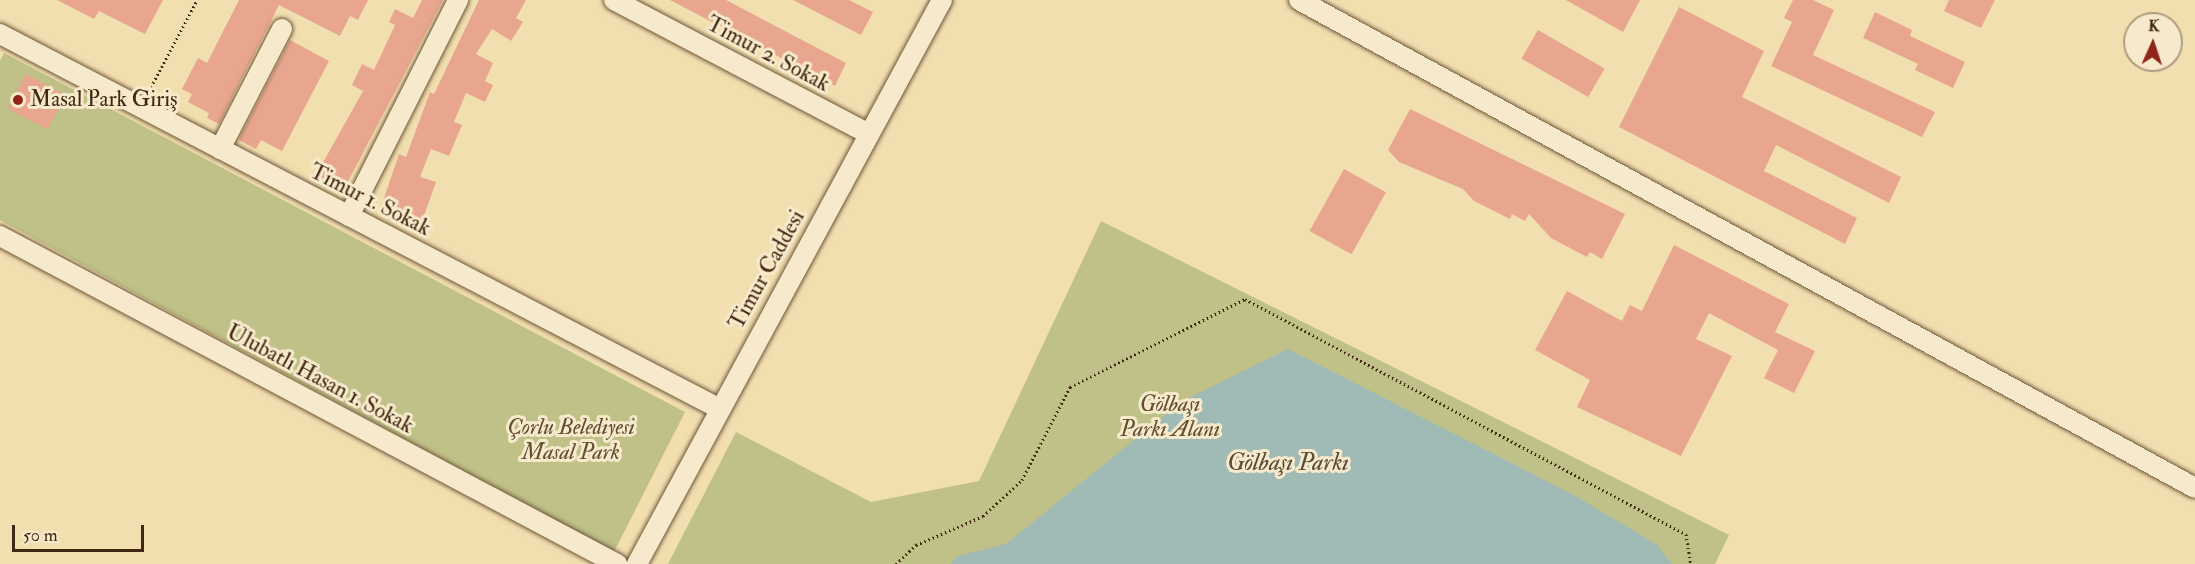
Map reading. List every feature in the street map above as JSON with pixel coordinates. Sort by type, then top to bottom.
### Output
[{"type":"street","points":[[349,216],[458,0]]},
{"type":"street","name":"Timur 2. Sokak","points":[[614,0],[869,134]]},
{"type":"street","name":"Timur Caddesi","points":[[637,564],[718,408],[942,0]]},
{"type":"street","points":[[1299,0],[2195,488]]},
{"type":"street","points":[[220,149],[282,29]]},
{"type":"street","name":"Timur 1. Sokak","points":[[0,34],[718,408]]},
{"type":"street","name":"Ulubatlı Hasan 1. Sokak","points":[[0,236],[617,564]]},
{"type":"path","points":[[140,108],[197,0]]},
{"type":"path","points":[[896,564],[916,545],[983,516],[1022,480],[1070,387],[1245,299],[1686,534],[1691,564]]},
{"type":"green space","name":"Çorlu Belediyesi Masal Park","points":[[4,53],[685,412],[614,552],[0,220],[0,61]]},
{"type":"green space","name":"Gölbaşı Parkı Alanı","points":[[1101,221],[1729,535],[1715,564],[668,564],[736,432],[871,502],[979,481]]},
{"type":"water","name":"Gölbaşı Parkı","points":[[1288,349],[1570,493],[1656,544],[1672,564],[950,564],[958,556],[1006,544],[1181,402]]},
{"type":"building","points":[[57,0],[163,0],[145,34],[99,11],[94,19]]},
{"type":"building","points":[[239,0],[368,0],[358,20],[350,16],[340,36],[279,5],[219,124],[207,118],[209,113],[188,102],[192,94],[182,89],[198,58],[207,63]]},
{"type":"building","points":[[422,0],[443,0],[344,189],[316,175],[363,91],[352,85],[362,64],[374,70],[395,25],[389,22],[395,9],[413,18]]},
{"type":"building","points":[[479,0],[526,0],[516,18],[523,22],[511,41],[492,29],[476,54],[493,63],[485,81],[493,85],[485,102],[466,93],[454,122],[462,125],[449,156],[431,149],[420,177],[436,182],[421,224],[380,210],[399,154],[406,157],[430,92],[434,94]]},
{"type":"building","points":[[670,0],[726,0],[846,63],[835,86]]},
{"type":"building","points":[[793,0],[849,0],[873,12],[861,35]]},
{"type":"building","points":[[1566,0],[1640,0],[1623,32]]},
{"type":"building","points":[[1793,0],[1813,0],[1834,10],[1813,55],[1935,112],[1922,137],[1771,66],[1792,22],[1784,18]]},
{"type":"building","points":[[1949,0],[1995,0],[1981,28],[1944,11]]},
{"type":"building","points":[[1679,7],[1764,51],[1742,97],[1901,177],[1889,203],[1776,145],[1764,171],[1857,218],[1845,244],[1619,127]]},
{"type":"building","points":[[1875,12],[1912,30],[1910,36],[1965,62],[1953,88],[1915,70],[1918,64],[1863,38]]},
{"type":"building","points":[[1538,30],[1605,68],[1588,97],[1522,59]]},
{"type":"building","points":[[290,40],[329,61],[282,151],[261,140],[256,149],[239,140]]},
{"type":"building","points":[[26,74],[66,95],[47,130],[8,108]]},
{"type":"building","points":[[1410,109],[1625,214],[1602,259],[1590,252],[1587,257],[1551,238],[1529,214],[1525,221],[1512,214],[1510,219],[1474,201],[1463,189],[1399,162],[1388,150]]},
{"type":"building","points":[[1344,169],[1386,192],[1352,254],[1310,231]]},
{"type":"building","points":[[1674,245],[1789,304],[1775,332],[1815,351],[1794,393],[1764,378],[1778,350],[1709,313],[1696,339],[1732,356],[1681,456],[1577,407],[1590,380],[1535,350],[1567,291],[1622,321],[1630,305],[1642,311]]},
{"type":"place","name":"Masal Park Giriş","points":[[18,100]]}]
